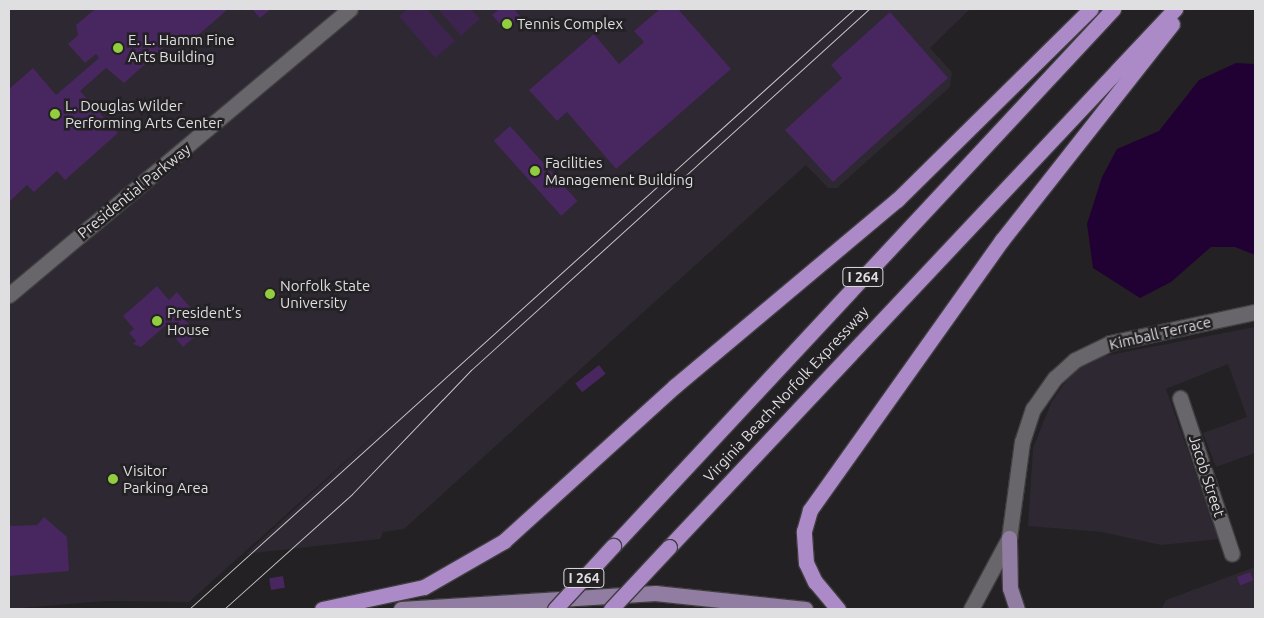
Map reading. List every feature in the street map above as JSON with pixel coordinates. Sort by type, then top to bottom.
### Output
[{"type":"highway","points":[[322,609],[424,587],[504,541],[675,386],[897,200],[1092,9]]},
{"type":"highway","name":"Virginia Beach-Norfolk Expressway","points":[[554,609],[1113,9]]},
{"type":"highway","name":"Virginia Beach-Norfolk Expressway","points":[[611,609],[1175,9]]},
{"type":"highway","points":[[838,609],[815,582],[806,563],[804,536],[810,510],[997,247],[1184,9]]},
{"type":"main road","points":[[1009,538],[1010,588],[1017,609]]},
{"type":"main road","points":[[401,609],[656,592],[805,609]]},
{"type":"street","name":"Presidential Parkway","points":[[9,295],[350,9]]},
{"type":"street","name":"Kimball Terrace","points":[[972,609],[1009,538],[1022,442],[1033,409],[1055,378],[1075,360],[1110,343],[1255,312]]},
{"type":"street","name":"Jacob Street","points":[[1180,398],[1232,554]]},
{"type":"shaded area","name":"Norfolk State University","points":[[9,9],[970,9],[930,48],[952,72],[950,87],[837,188],[828,188],[806,165],[404,529],[383,532],[380,539],[246,554],[395,417],[189,602],[106,601],[9,609]]},
{"type":"shaded area","points":[[408,9],[427,9],[455,41],[435,58],[399,16]]},
{"type":"shaded area","points":[[438,9],[471,9],[480,19],[461,36]]},
{"type":"shaded area","points":[[1236,63],[1255,64],[1255,255],[1235,247],[1211,247],[1171,282],[1140,298],[1093,268],[1087,224],[1102,177],[1117,149],[1159,131],[1199,80]]},
{"type":"shaded area","points":[[1255,327],[1255,453],[1216,467],[1203,433],[1247,417],[1228,364],[1166,389],[1219,539],[1161,545],[1102,532],[1028,526],[1033,448],[1051,403],[1070,375],[1094,358]]},
{"type":"shaded area","points":[[1255,567],[1255,609],[1161,609],[1166,600]]},
{"type":"building","points":[[95,9],[227,10],[180,51],[171,41],[124,83],[106,68],[80,91],[118,133],[65,180],[57,171],[34,192],[27,185],[9,202],[9,89],[33,68],[56,95],[99,58],[96,54],[85,63],[68,44],[78,35],[76,25]]},
{"type":"building","name":"E. L. Hamm Fine Arts Building","points":[[252,9],[271,9],[260,18]]},
{"type":"building","name":"Tennis Complex","points":[[499,9],[514,9],[521,17],[506,31],[492,15]]},
{"type":"building","points":[[660,9],[678,9],[731,69],[616,169],[567,112],[557,121],[529,90],[594,34],[619,64],[644,42],[634,31]]},
{"type":"building","points":[[890,12],[948,78],[833,182],[785,130],[842,78],[831,65]]},
{"type":"building","name":"Facilities Management Building","points":[[510,126],[578,201],[561,216],[494,141]]},
{"type":"building","name":"President’s House","points":[[157,286],[169,300],[177,292],[190,307],[181,315],[198,334],[183,347],[165,326],[141,347],[133,344],[136,341],[129,333],[134,329],[123,316]]},
{"type":"building","points":[[599,365],[606,374],[582,392],[575,383]]},
{"type":"building","points":[[44,517],[67,537],[69,571],[9,576],[9,526],[37,525]]},
{"type":"building","points":[[1250,572],[1253,580],[1240,585],[1237,577]]},
{"type":"building","points":[[283,576],[285,588],[271,590],[269,578]]},
{"type":"tram line","points":[[189,609],[854,9]]},
{"type":"tram line","points":[[224,609],[352,494],[471,370],[869,9]]},
{"type":"place","name":"Tennis Complex","points":[[507,24]]},
{"type":"place","name":"E. L. Hamm Fine Arts Building","points":[[118,48]]},
{"type":"place","name":"L. Douglas Wilder Performing Arts Center","points":[[55,114]]},
{"type":"place","name":"Facilities Management Building","points":[[535,171]]},
{"type":"place","name":"Norfolk State University","points":[[270,294]]},
{"type":"place","name":"President’s House","points":[[157,321]]},
{"type":"place","name":"Visitor Parking Area","points":[[113,479]]}]
